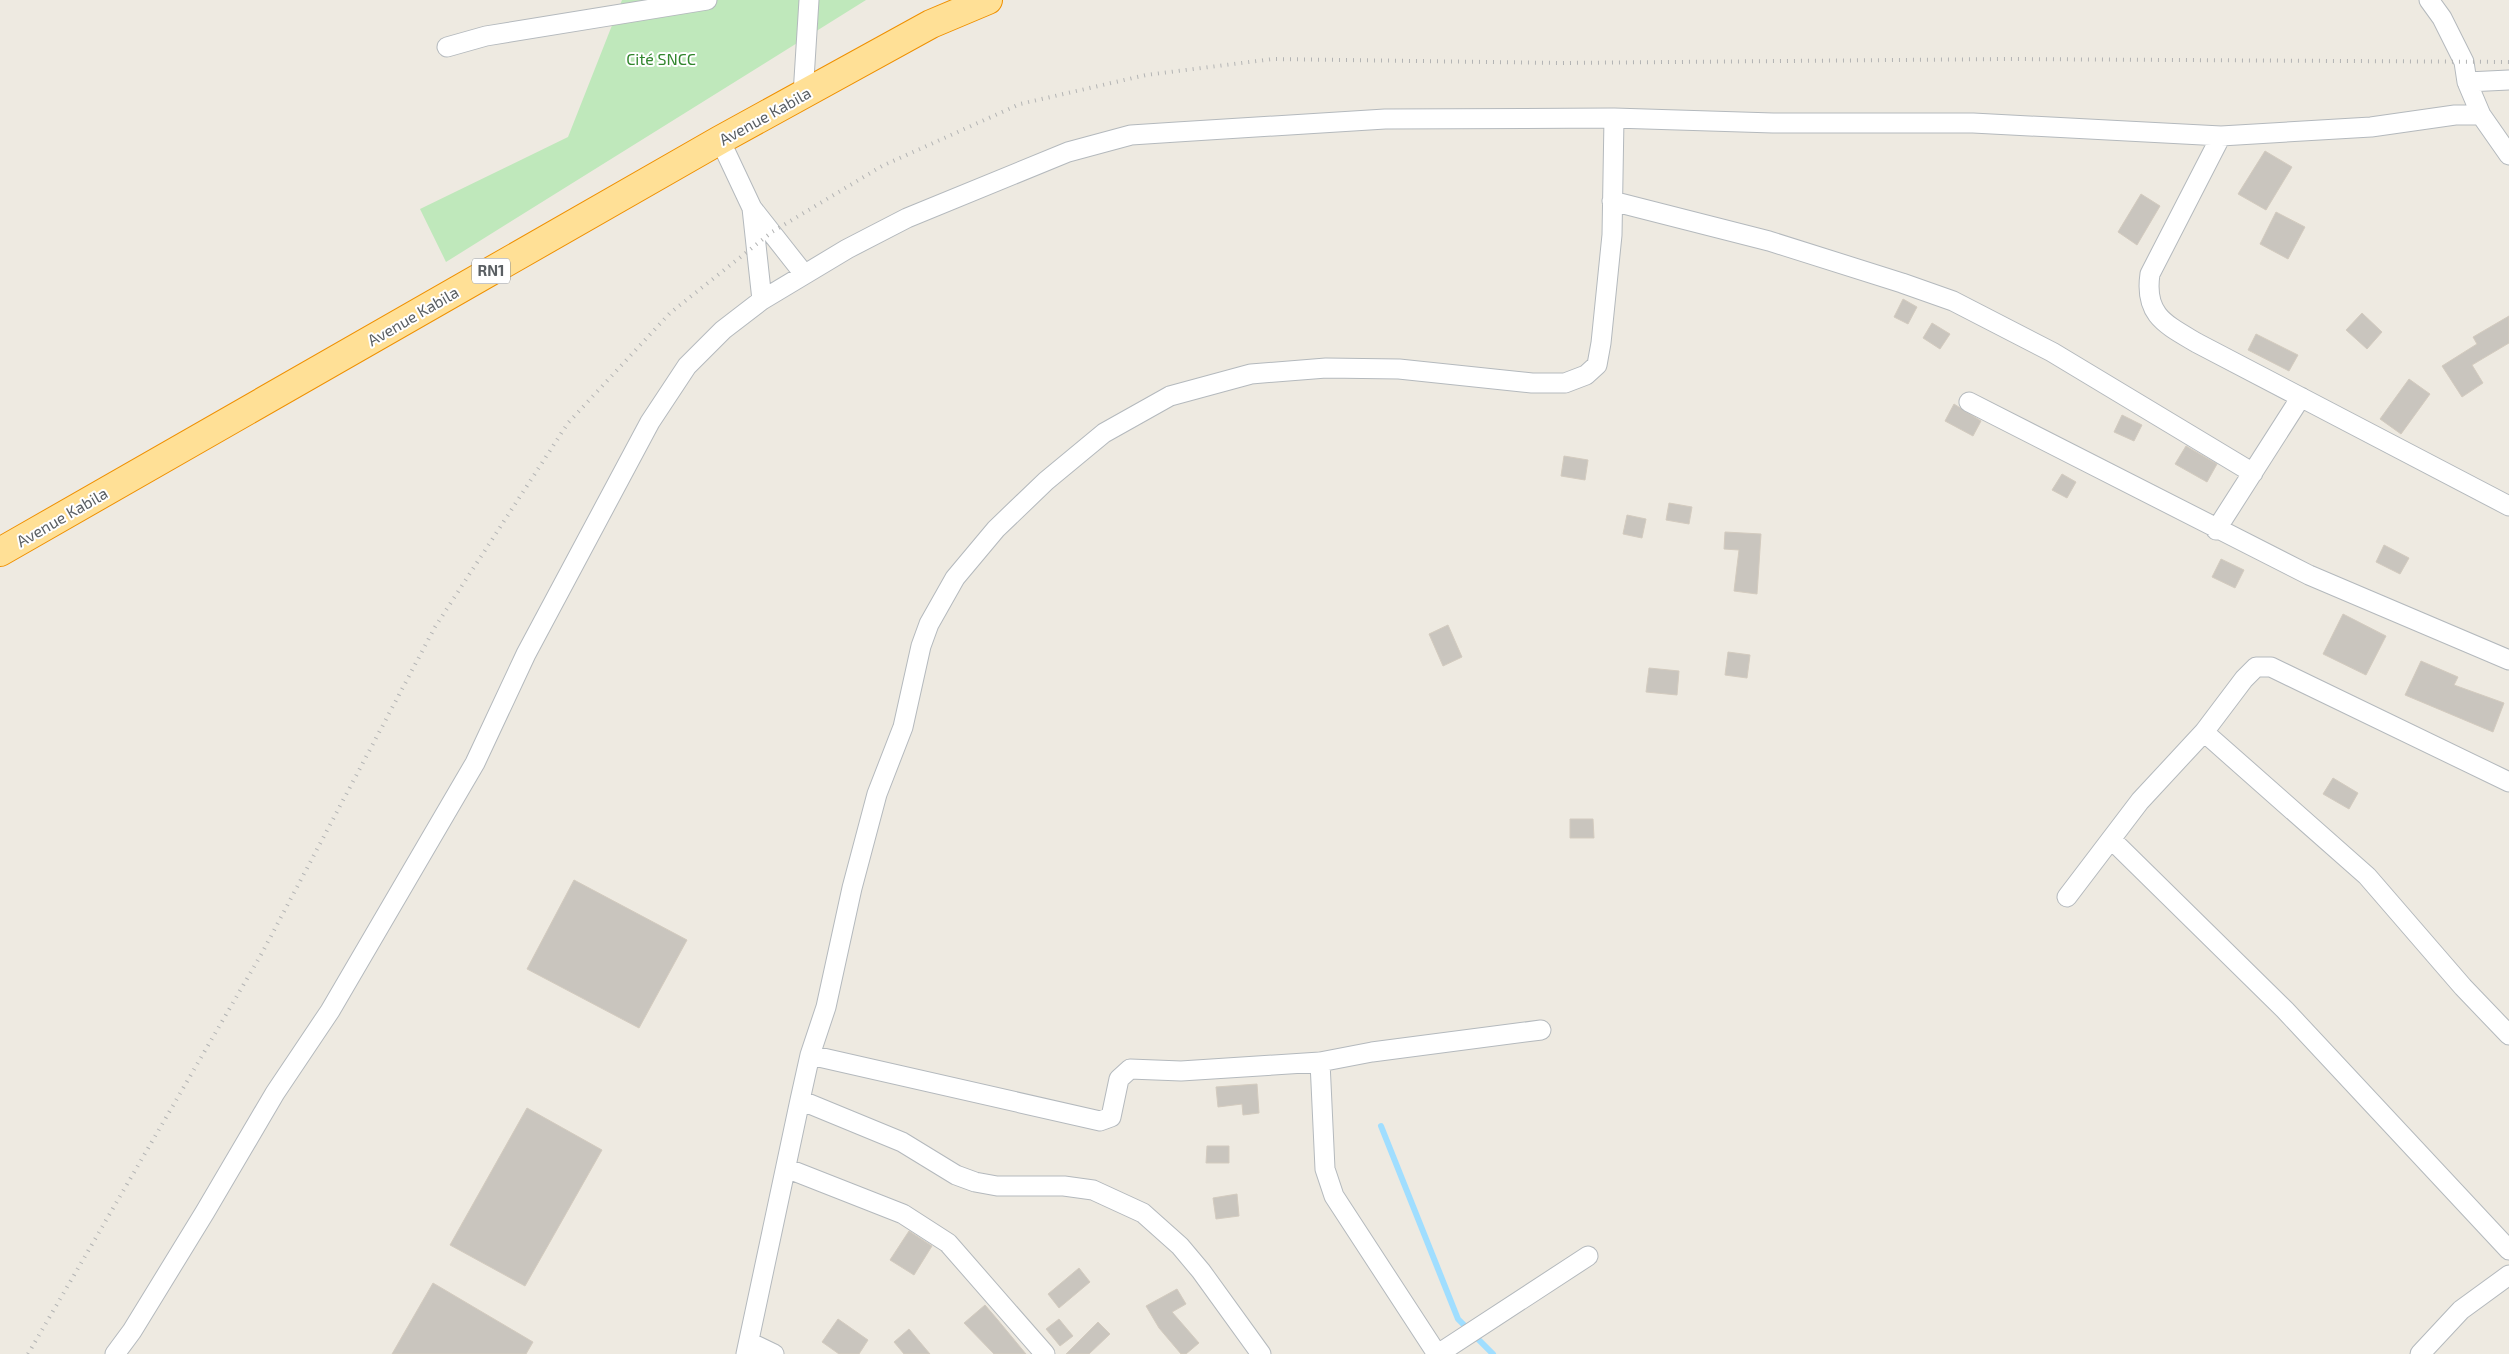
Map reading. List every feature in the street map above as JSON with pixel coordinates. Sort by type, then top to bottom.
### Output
[{"type":"highway","name":"Avenue Kabila","points":[[0,552],[720,140],[931,24],[988,0]]},
{"type":"street","points":[[447,47],[486,36],[707,0]]},
{"type":"street","points":[[803,95],[809,0]]},
{"type":"street","points":[[2429,0],[2442,18],[2461,56],[2467,82],[2481,115],[2509,155]]},
{"type":"street","points":[[2467,82],[2509,80]]},
{"type":"street","points":[[115,1354],[132,1331],[206,1212],[275,1093],[335,1003],[475,763],[526,654],[650,422],[687,366],[723,330],[762,300],[804,274],[907,218],[1068,152],[1131,135],[1385,119],[1614,118],[1773,123],[1973,123],[2221,136],[2371,127],[2455,115],[2481,115]]},
{"type":"street","points":[[774,1354],[747,1348],[810,1055],[826,1007],[852,888],[872,812],[903,727],[921,646],[929,624],[955,578],[996,528],[1046,481],[1104,434],[1170,396],[1251,374],[1326,368],[1399,369],[1532,383],[1565,383],[1586,375],[1597,365],[1601,343],[1612,234],[1614,118]]},
{"type":"street","points":[[2221,136],[2150,274],[2148,290],[2150,301],[2164,323],[2197,343],[2509,506]]},
{"type":"street","points":[[720,140],[752,208],[804,274]]},
{"type":"street","points":[[1612,201],[1769,241],[1953,301],[2052,352],[2253,473]]},
{"type":"street","points":[[752,208],[762,300]]},
{"type":"street","points":[[2216,530],[2301,397]]},
{"type":"street","points":[[1969,402],[2309,576],[2509,660]]},
{"type":"street","points":[[2067,897],[2146,795],[2204,732],[2250,672],[2256,667],[2272,667],[2509,782]]},
{"type":"street","points":[[2204,732],[2367,876],[2457,980],[2509,1035]]},
{"type":"street","points":[[2112,840],[2291,1016],[2509,1250]]},
{"type":"street","points":[[810,1055],[1100,1121],[1111,1117],[1119,1080],[1130,1068],[1181,1071],[1320,1062],[1381,1051],[1541,1030]]},
{"type":"street","points":[[1320,1062],[1325,1169],[1334,1196],[1438,1354],[1588,1256]]},
{"type":"street","points":[[800,1100],[902,1142],[956,1175],[975,1182],[996,1186],[1064,1186],[1093,1190],[1143,1213],[1180,1246],[1201,1271],[1261,1354]]},
{"type":"street","points":[[786,1168],[903,1214],[948,1244],[1045,1354]]},
{"type":"street","points":[[2420,1354],[2460,1310],[2509,1274]]},
{"type":"green space","name":"Cité SNCC","points":[[622,0],[866,0],[446,262],[420,209],[568,137]]},
{"type":"building","points":[[2265,151],[2292,167],[2266,210],[2238,194]]},
{"type":"building","points":[[2141,194],[2160,206],[2137,245],[2118,232]]},
{"type":"building","points":[[2276,212],[2305,227],[2288,259],[2260,244]]},
{"type":"building","points":[[1903,299],[1917,307],[1908,324],[1894,317]]},
{"type":"building","points":[[2362,313],[2382,332],[2367,349],[2346,330]]},
{"type":"building","points":[[2509,316],[2509,343],[2472,365],[2483,383],[2462,397],[2442,366],[2477,344],[2473,337]]},
{"type":"building","points":[[1932,323],[1950,334],[1940,349],[1923,338]]},
{"type":"building","points":[[2256,334],[2298,355],[2289,371],[2248,350]]},
{"type":"building","points":[[2409,379],[2430,394],[2401,434],[2380,419]]},
{"type":"building","points":[[1954,404],[1981,421],[1973,436],[1945,421]]},
{"type":"building","points":[[2122,415],[2142,425],[2134,441],[2114,432]]},
{"type":"building","points":[[2186,446],[2217,464],[2207,482],[2175,464]]},
{"type":"building","points":[[1564,456],[1588,460],[1585,480],[1561,476]]},
{"type":"building","points":[[2062,474],[2076,482],[2067,498],[2052,490]]},
{"type":"building","points":[[1669,503],[1692,507],[1689,524],[1666,520]]},
{"type":"building","points":[[1627,515],[1646,519],[1642,538],[1623,534]]},
{"type":"building","points":[[1725,532],[1761,534],[1757,594],[1734,591],[1739,550],[1724,549]]},
{"type":"building","points":[[2384,545],[2409,558],[2400,574],[2376,562]]},
{"type":"building","points":[[2221,559],[2244,570],[2235,588],[2212,577]]},
{"type":"building","points":[[2343,614],[2386,636],[2366,675],[2323,654]]},
{"type":"building","points":[[1448,625],[1462,657],[1443,666],[1429,634]]},
{"type":"building","points":[[1728,652],[1750,655],[1747,678],[1725,675]]},
{"type":"building","points":[[2421,661],[2458,677],[2454,685],[2504,703],[2493,732],[2405,695]]},
{"type":"building","points":[[1649,668],[1679,671],[1677,695],[1646,692]]},
{"type":"building","points":[[2333,778],[2358,793],[2349,809],[2323,794]]},
{"type":"building","points":[[1570,819],[1593,819],[1594,838],[1570,838]]},
{"type":"building","points":[[574,880],[687,940],[639,1028],[527,969]]},
{"type":"building","points":[[1257,1084],[1259,1113],[1243,1115],[1242,1104],[1218,1107],[1216,1087]]},
{"type":"building","points":[[527,1108],[602,1150],[525,1286],[450,1245]]},
{"type":"building","points":[[1207,1146],[1229,1146],[1229,1163],[1206,1163]]},
{"type":"building","points":[[1237,1194],[1239,1216],[1216,1219],[1213,1198]]},
{"type":"building","points":[[909,1231],[932,1246],[914,1275],[890,1260]]},
{"type":"building","points":[[1079,1268],[1090,1282],[1059,1308],[1048,1294]]},
{"type":"building","points":[[433,1283],[533,1342],[526,1354],[392,1354]]},
{"type":"building","points":[[1177,1289],[1186,1304],[1172,1312],[1199,1343],[1186,1354],[1181,1354],[1159,1328],[1146,1306]]},
{"type":"building","points":[[985,1305],[1026,1354],[994,1354],[964,1323]]},
{"type":"building","points":[[838,1319],[868,1340],[859,1354],[839,1354],[822,1342]]},
{"type":"building","points":[[1059,1319],[1073,1336],[1060,1346],[1046,1329]]},
{"type":"building","points":[[1098,1322],[1110,1334],[1089,1354],[1066,1354]]},
{"type":"building","points":[[909,1329],[930,1354],[904,1354],[894,1342]]},
{"type":"waterway","points":[[1381,1126],[1458,1319],[1493,1354]]},
{"type":"railway","points":[[28,1354],[262,953],[435,627],[568,423],[670,313],[772,232],[882,166],[1020,104],[1146,75],[1273,59],[1560,63],[2006,59],[2509,62]]}]
